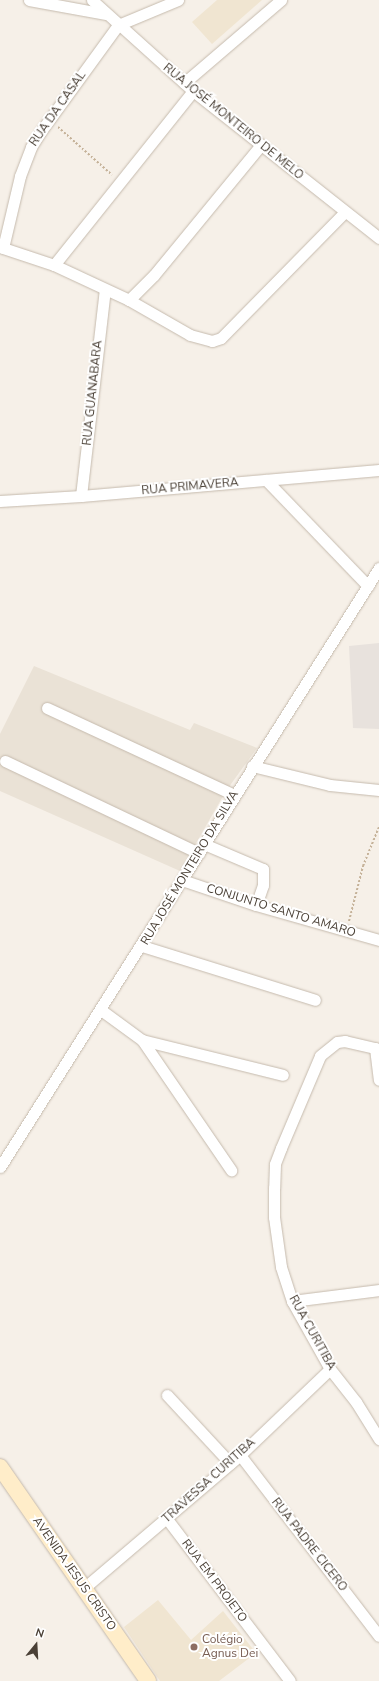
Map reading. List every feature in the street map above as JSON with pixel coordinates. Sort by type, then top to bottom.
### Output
[{"type":"main road","name":"AVENIDA JESUS CRISTO","points":[[0,1467],[148,1681]]},
{"type":"street","points":[[29,0],[105,14]]},
{"type":"street","name":"RUA JOSÉ MONTEIRO DE MELO","points":[[92,0],[105,14],[193,91],[260,146],[379,238]]},
{"type":"street","points":[[118,25],[178,0]]},
{"type":"street","points":[[184,83],[281,0]]},
{"type":"street","name":"RUA DA CASAL","points":[[2,248],[25,161],[49,120],[118,25]]},
{"type":"street","points":[[54,265],[193,91]]},
{"type":"street","points":[[129,300],[154,275],[260,146]]},
{"type":"street","points":[[2,248],[54,265],[129,300],[202,340],[217,341],[345,212]]},
{"type":"street","name":"RUA GUANABARA","points":[[81,496],[105,290]]},
{"type":"street","name":"RUA PRIMAVERA","points":[[0,501],[81,496],[379,470]]},
{"type":"street","points":[[266,480],[368,586]]},
{"type":"street","name":"RUA JOSÉ MONTEIRO DA SILVA","points":[[0,1167],[142,946],[252,766],[379,568]]},
{"type":"street","points":[[47,708],[234,795]]},
{"type":"street","points":[[5,761],[202,848],[262,869],[263,885],[256,905]]},
{"type":"street","points":[[252,766],[330,785],[379,790]]},
{"type":"street","name":"CONJUNTO SANTO AMARO","points":[[182,880],[256,905],[379,940]]},
{"type":"street","points":[[142,946],[315,1000]]},
{"type":"street","points":[[101,1010],[142,1040],[231,1170]]},
{"type":"street","points":[[142,1040],[283,1075]]},
{"type":"street","name":"RUA CURITIBA","points":[[377,1049],[345,1041],[337,1042],[320,1056],[276,1164],[274,1217],[281,1267],[292,1301],[330,1369],[356,1402],[379,1439]]},
{"type":"street","points":[[377,1049],[379,1080]]},
{"type":"street","points":[[292,1301],[379,1290]]},
{"type":"street","name":"TRAVESSA CURITIBA","points":[[84,1588],[167,1519],[240,1455],[330,1369]]},
{"type":"street","points":[[166,1395],[230,1463]]},
{"type":"street","name":"RUA PADRE CICERO","points":[[240,1455],[379,1636]]},
{"type":"street","name":"RUA EM PROJETO","points":[[167,1519],[290,1681]]},
{"type":"path","points":[[49,120],[120,182]]},
{"type":"path","points":[[346,931],[363,866],[379,827]]},
{"type":"shaded area","points":[[217,0],[262,0],[212,44],[192,22]]},
{"type":"shaded area","points":[[379,643],[379,729],[353,728],[349,646]]},
{"type":"shaded area","points":[[34,666],[190,730],[194,723],[257,748],[226,791],[180,871],[0,791],[0,734]]},
{"type":"shaded area","name":"Colégio Agnus Dei","points":[[158,1600],[191,1640],[223,1611],[256,1653],[219,1681],[160,1681],[124,1627]]},
{"type":"place","name":"Colégio Agnus Dei","points":[[194,1647]]}]
